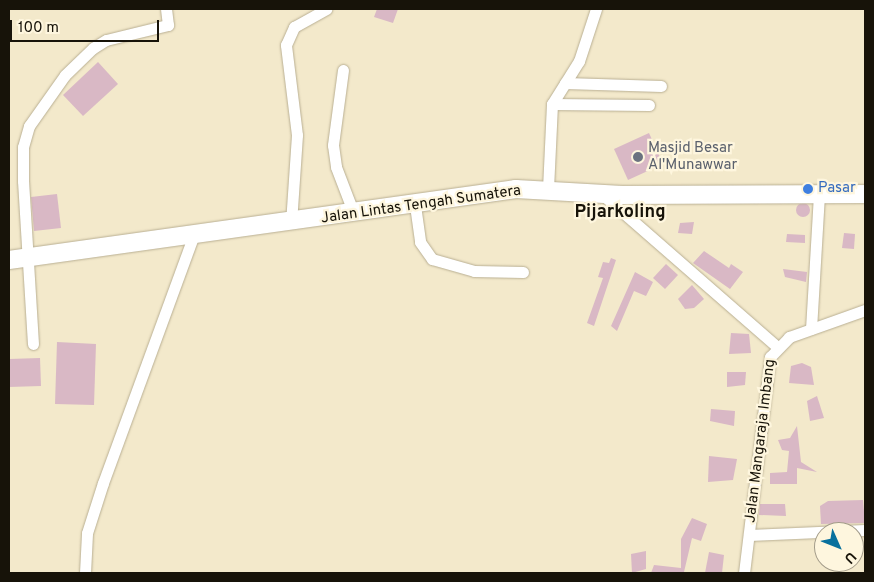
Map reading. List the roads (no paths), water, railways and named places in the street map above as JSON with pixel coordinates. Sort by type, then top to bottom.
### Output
[{"type":"highway","name":"Jalan Lintas Tengah Sumatera","points":[[9,260],[291,223],[516,189],[548,189],[601,193],[819,196],[865,194]]},
{"type":"street","points":[[33,344],[27,257],[23,147],[29,126],[65,75],[93,48],[106,40],[168,25],[166,9]]},
{"type":"street","points":[[291,223],[297,135],[286,45],[294,27],[326,9]]},
{"type":"street","points":[[548,189],[552,104],[587,41],[596,9]]},
{"type":"street","points":[[343,70],[334,145],[336,167],[354,214]]},
{"type":"street","points":[[564,83],[661,86]]},
{"type":"street","points":[[552,104],[648,105]]},
{"type":"street","points":[[601,193],[776,346]]},
{"type":"street","points":[[811,329],[819,196]]},
{"type":"street","points":[[415,205],[420,242],[432,259],[474,271],[523,272]]},
{"type":"street","points":[[85,573],[87,533],[103,483],[194,236]]},
{"type":"street","name":"Jalan Mangaraja Imbang","points":[[744,573],[770,357],[776,346],[811,329],[865,310]]},
{"type":"street","points":[[749,535],[865,530]]},
{"type":"place","name":"Masjid Besar Al'Munawwar","points":[[638,157]]},
{"type":"place","name":"Pasar","points":[[808,189]]},
{"type":"district","name":"Pijarkoling","points":[[620,213]]}]
